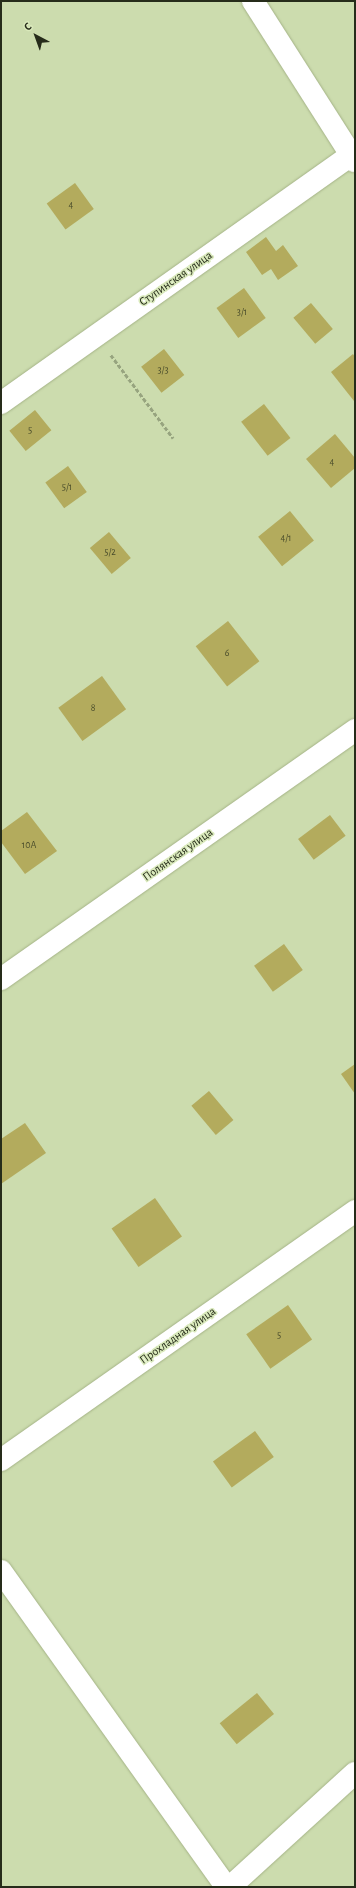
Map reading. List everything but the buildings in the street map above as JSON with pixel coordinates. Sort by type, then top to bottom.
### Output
[{"type":"lane","points":[[252,1],[353,158]]},
{"type":"lane","name":"Ступинская улица","points":[[1,403],[353,158]]},
{"type":"lane","name":"Полянская улица","points":[[1,979],[355,730]]},
{"type":"lane","name":"Прохладная улица","points":[[1,1460],[355,1211]]},
{"type":"lane","points":[[1,1571],[226,1887]]},
{"type":"lane","points":[[230,1887],[355,1773]]},
{"type":"path","points":[[97,335],[173,438]]}]
